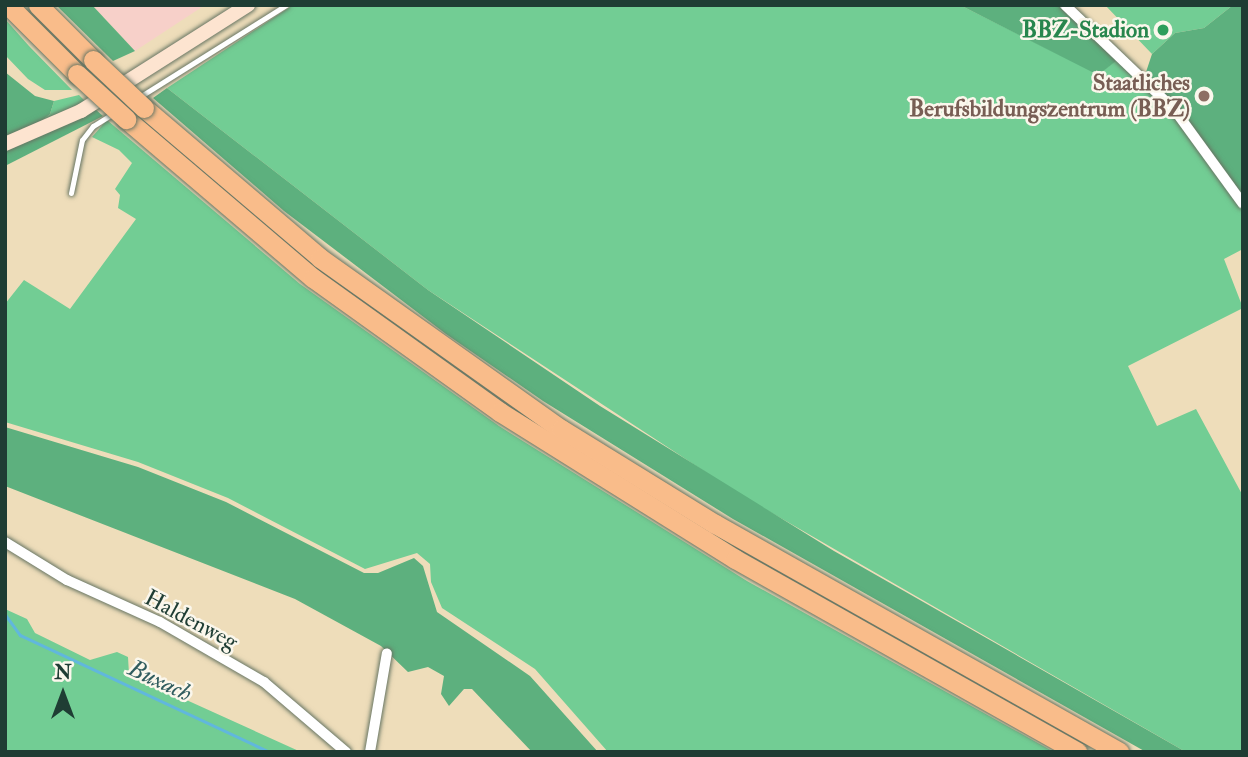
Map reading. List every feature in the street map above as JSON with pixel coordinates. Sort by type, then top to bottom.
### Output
[{"type":"highway","points":[[8,5],[126,119],[313,278],[500,412],[735,559],[1077,752]]},
{"type":"highway","points":[[38,5],[144,108],[320,258],[549,421],[715,524],[1119,752]]},
{"type":"main road","points":[[5,144],[81,111],[248,5]]},
{"type":"street","points":[[1065,5],[1174,109],[1243,204]]},
{"type":"street","name":"Haldenweg","points":[[5,542],[67,580],[160,622],[264,682],[346,752]]},
{"type":"street","points":[[370,752],[387,653]]},
{"type":"lane","points":[[71,193],[82,140],[93,126],[286,5]]},
{"type":"shaded area","points":[[92,5],[205,5],[135,51]]},
{"type":"green space","points":[[56,5],[92,5],[135,51],[113,61]]},
{"type":"green space","points":[[293,5],[960,5],[1098,74],[1124,55],[1243,199],[1243,249],[1224,259],[1243,308],[1128,366],[1157,426],[1196,409],[1243,496],[1243,752],[1186,752],[739,494],[428,290],[167,88]]},
{"type":"green space","points":[[960,5],[1070,5],[1124,55],[1098,75]]},
{"type":"green space","name":"BBZ-Stadion","points":[[1105,5],[1233,5],[1204,28],[1175,33],[1152,54]]},
{"type":"green space","name":"Staatliches Berufsbildungszentrum (BBZ)","points":[[1233,5],[1243,5],[1243,207],[1144,78],[1152,54],[1175,33],[1204,28]]},
{"type":"green space","points":[[5,19],[72,90],[45,90],[28,79],[5,55]]},
{"type":"green space","points":[[5,72],[35,96],[54,101],[50,114],[39,123],[5,138]]},
{"type":"green space","points":[[167,88],[428,290],[600,406],[834,551],[1186,752],[1146,752],[733,519],[543,401],[446,334],[284,211],[153,98]]},
{"type":"green space","points":[[79,95],[85,101],[39,123],[50,114],[54,101]]},
{"type":"green space","points":[[95,109],[103,116],[5,166],[5,150]]},
{"type":"green space","points":[[107,120],[300,284],[499,426],[747,581],[1054,752],[608,752],[535,669],[442,608],[431,582],[430,564],[417,553],[365,569],[228,498],[138,462],[5,422],[5,304],[24,280],[70,309],[136,219],[118,208],[120,195],[115,189],[132,163],[119,150],[92,137]]},
{"type":"green space","points":[[5,427],[138,467],[226,502],[364,573],[378,573],[414,558],[423,566],[437,612],[530,676],[598,752],[532,752],[472,689],[464,689],[449,706],[441,694],[444,676],[428,667],[408,672],[381,646],[295,599],[5,486]]},
{"type":"green space","points":[[5,609],[27,619],[35,633],[90,660],[117,652],[128,657],[129,674],[301,752],[5,752]]},
{"type":"waterway","name":"Buxach","points":[[5,614],[20,635],[270,752]]},
{"type":"place","name":"BBZ-Stadion","points":[[1163,30]]},
{"type":"place","name":"Staatliches Berufsbildungszentrum (BBZ)","points":[[1204,96]]}]
